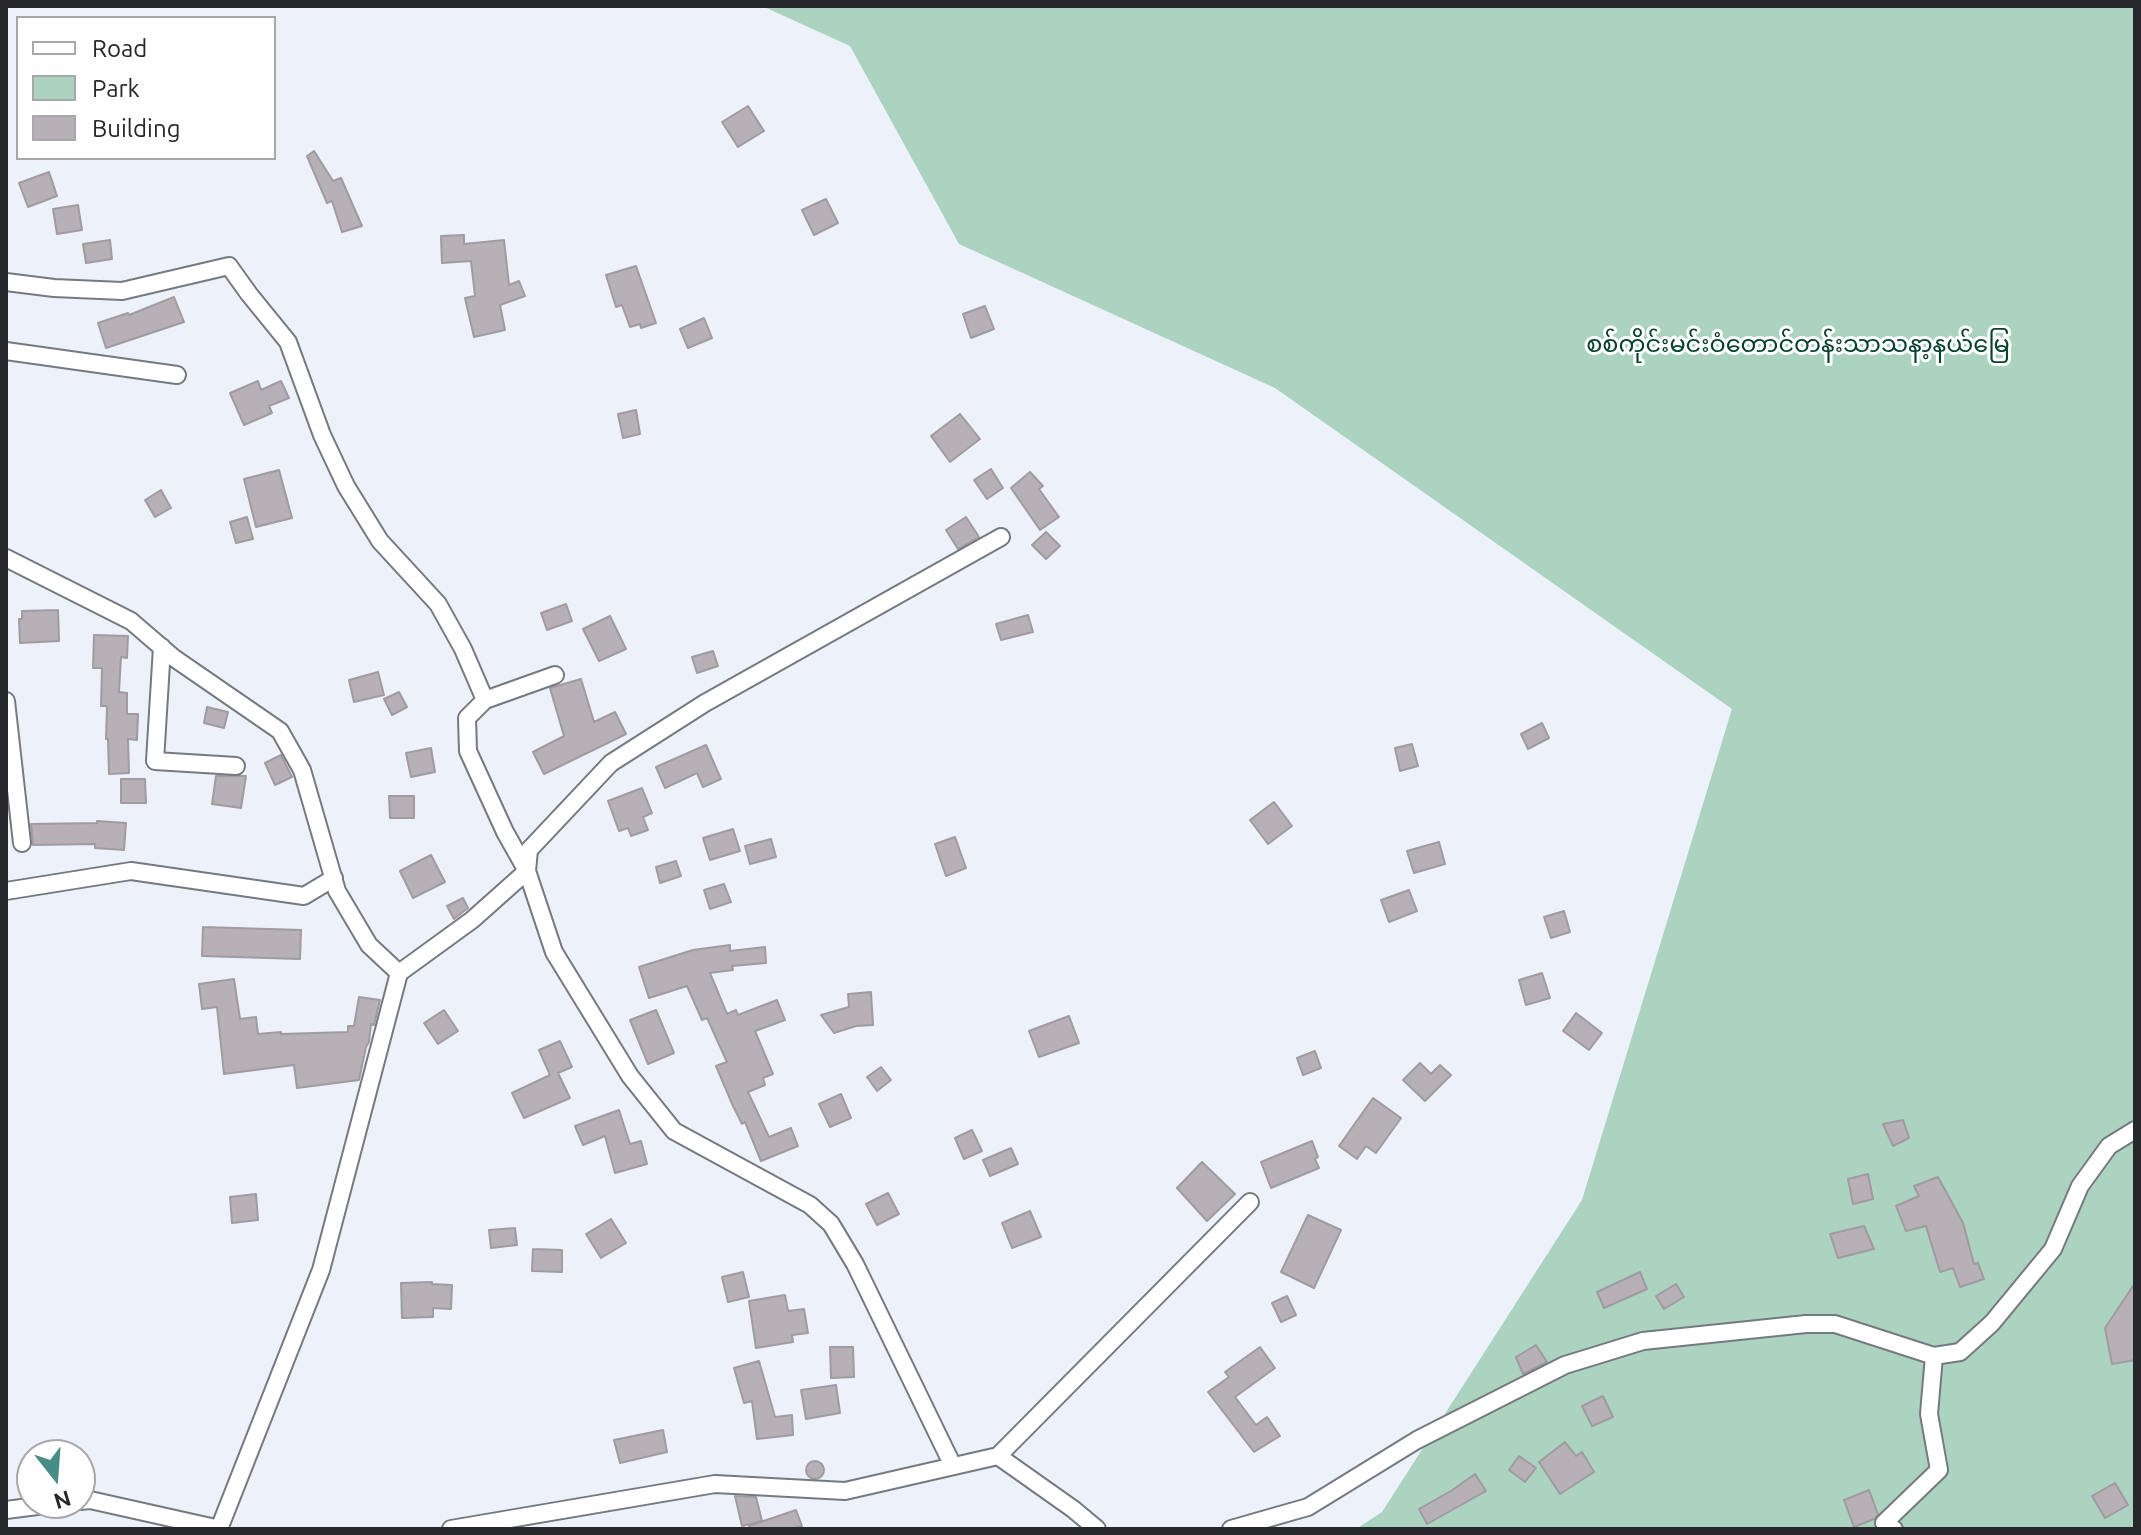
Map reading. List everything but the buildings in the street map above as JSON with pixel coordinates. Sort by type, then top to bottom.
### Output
[{"type":"street","points":[[6,282],[122,291],[229,266],[288,342],[322,435],[346,486],[380,541],[412,572],[438,604],[463,649],[485,700]]},
{"type":"street","points":[[6,351],[177,375]]},
{"type":"street","points":[[96,1501],[220,1529],[321,1270],[399,973],[472,920],[527,871],[529,850],[611,763],[705,703],[1001,537]]},
{"type":"street","points":[[6,558],[131,621],[162,647],[280,731],[302,770],[337,891],[369,945],[399,973]]},
{"type":"street","points":[[162,647],[155,761],[236,766]]},
{"type":"street","points":[[555,675],[485,700],[467,718],[468,751],[505,832],[527,871],[554,952],[630,1076],[674,1131],[810,1205],[831,1224],[855,1264],[953,1466]]},
{"type":"street","points":[[6,701],[22,843]]},
{"type":"street","points":[[6,891],[131,871],[304,896],[334,878]]},
{"type":"street","points":[[1231,1529],[1308,1507],[1417,1440],[1565,1365],[1643,1341],[1806,1324],[1835,1324],[1934,1356],[1960,1352],[1992,1323],[2053,1249],[2080,1186],[2109,1146],[2135,1130]]},
{"type":"street","points":[[451,1529],[715,1484],[845,1491],[998,1456],[1250,1202]]},
{"type":"street","points":[[1894,1529],[1884,1523],[1939,1470],[1929,1414],[1934,1356]]},
{"type":"street","points":[[998,1456],[1097,1529]]},
{"type":"green space","name":"စစ်ကိုင်းမင်းဝံတောင်တန်းသာသနာ့နယ်မြေ","points":[[762,6],[2135,6],[2135,1529],[1356,1529],[1382,1512],[1582,1200],[1732,709],[1275,388],[959,244],[850,46]]}]
